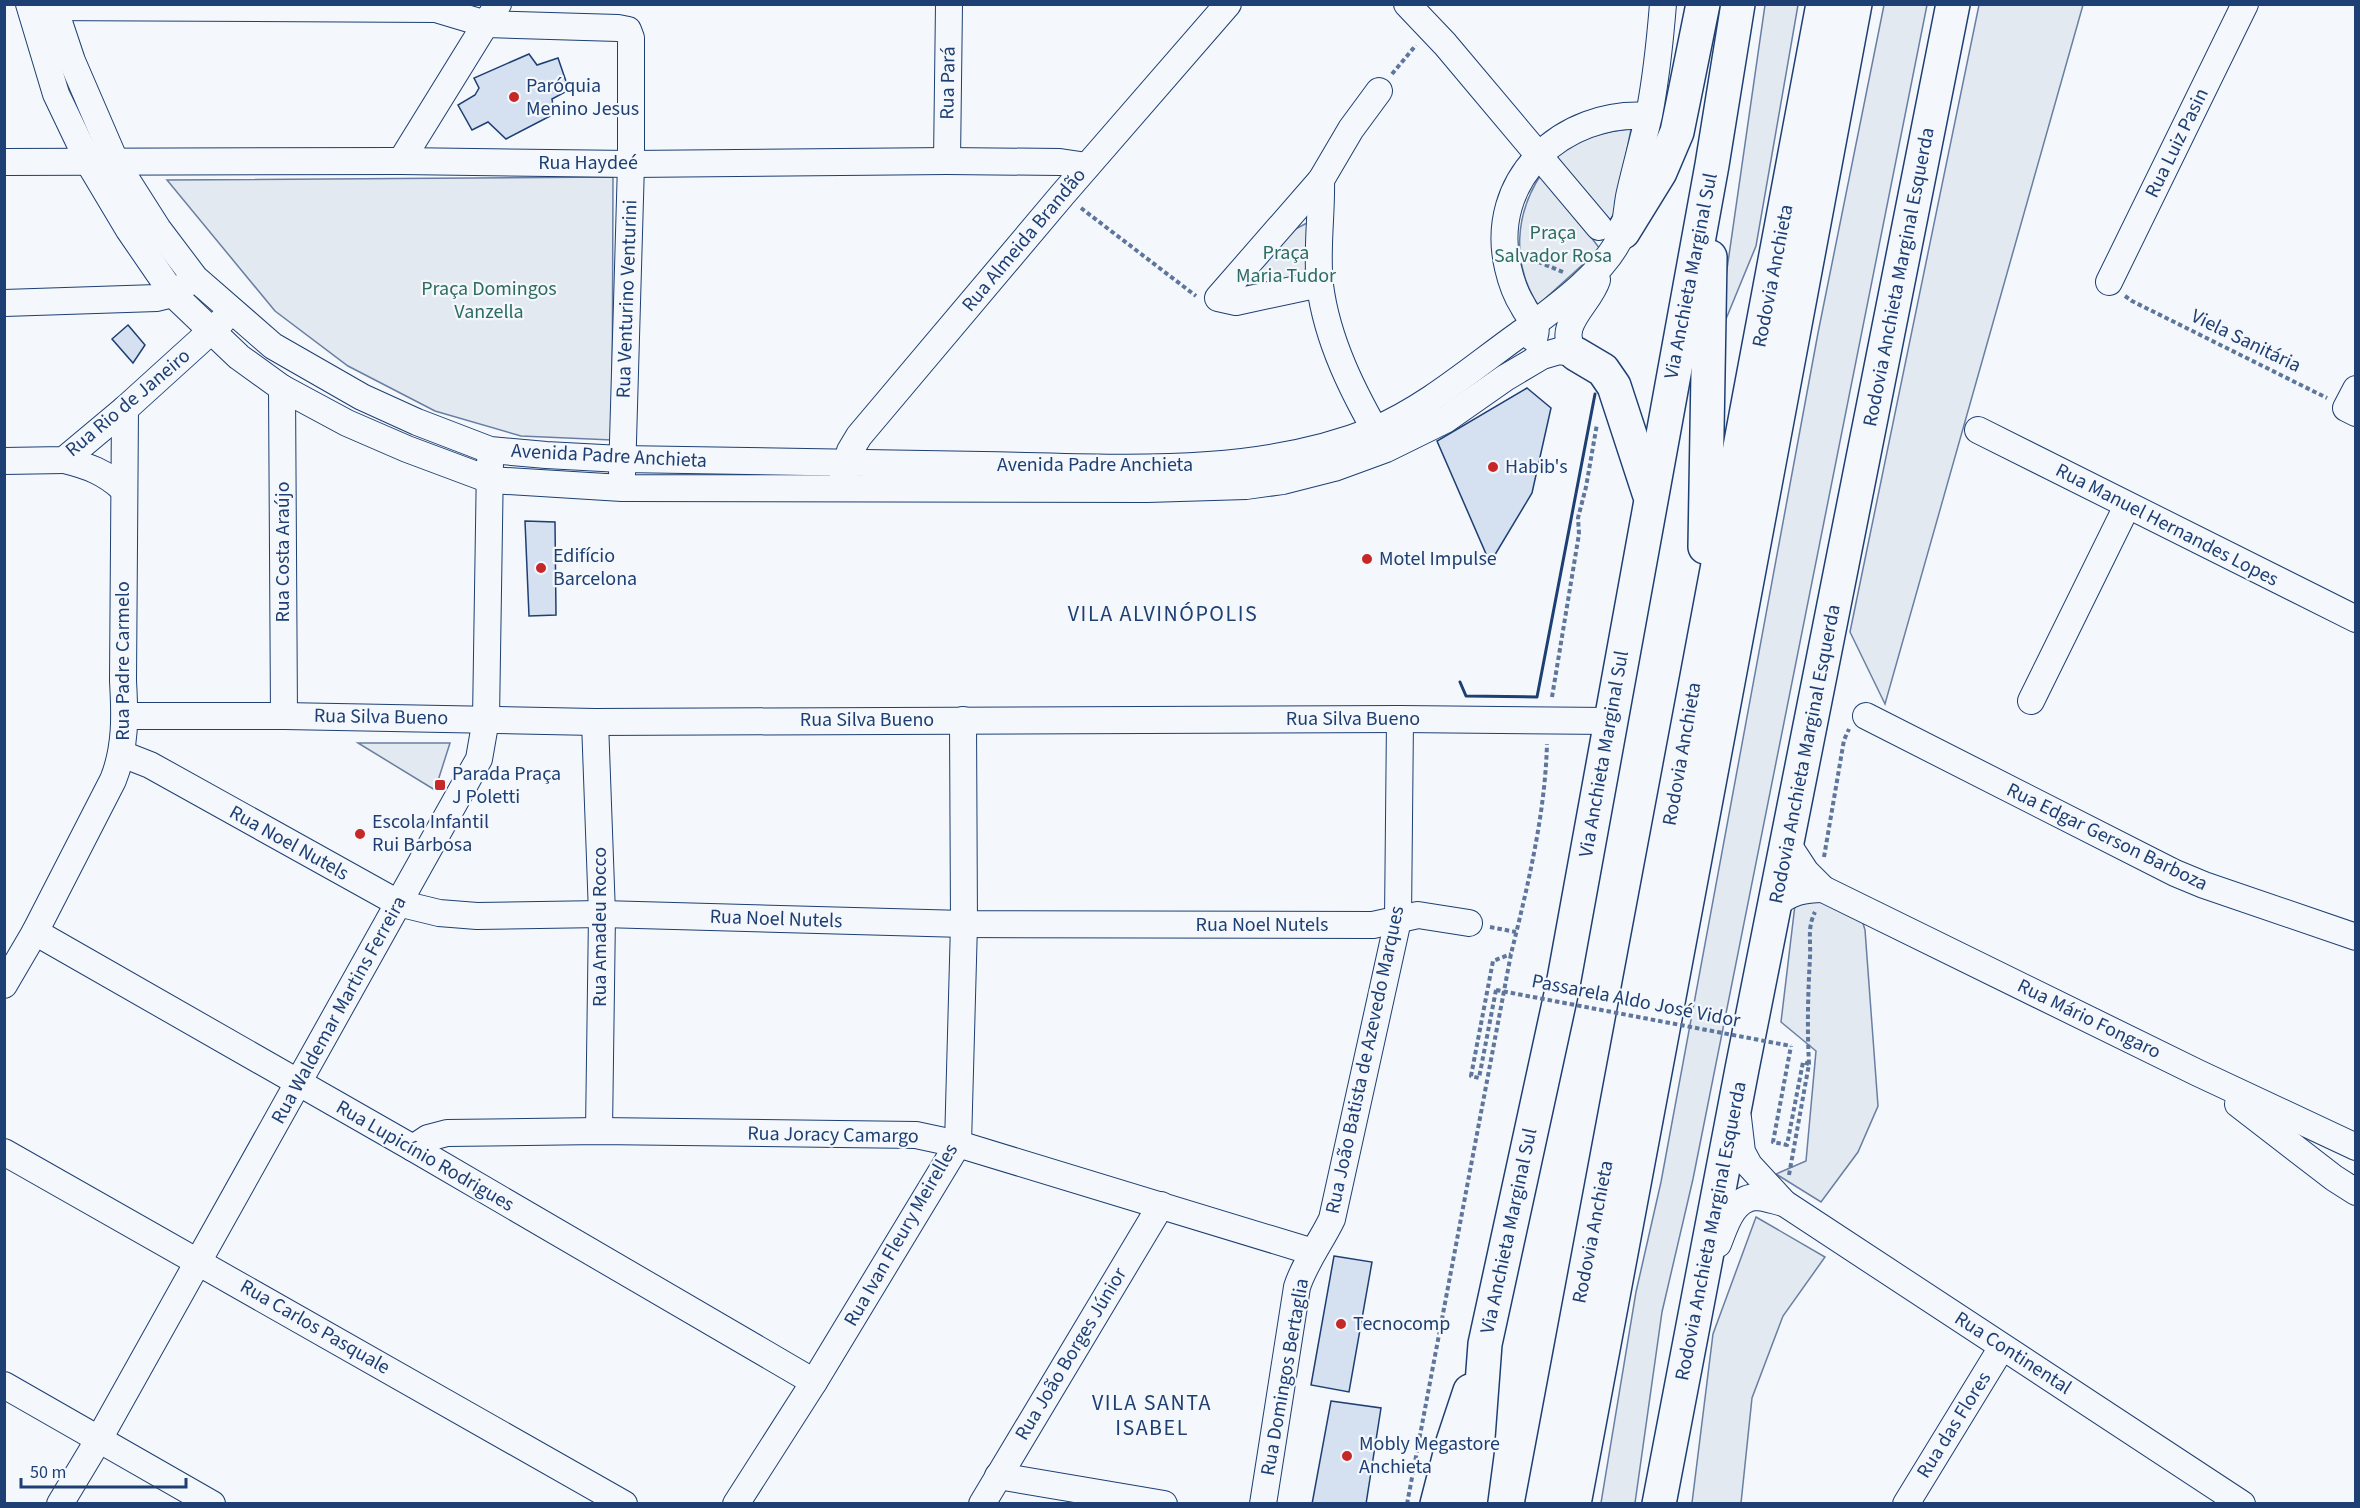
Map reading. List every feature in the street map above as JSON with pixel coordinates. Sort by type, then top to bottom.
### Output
[{"type":"highway","points":[[1611,230],[1660,172],[1677,132],[1703,4]]},
{"type":"highway","name":"Via Anchieta Marginal Sul","points":[[1470,1503],[1477,1451],[1485,1344],[1563,985],[1650,495],[1712,165],[1738,4]]},
{"type":"highway","name":"Rodovia Anchieta","points":[[1542,1503],[1823,4]]},
{"type":"highway","name":"Rodovia Anchieta","points":[[1574,1503],[1855,4]]},
{"type":"highway","name":"Rodovia Anchieta Marginal Esquerda","points":[[1659,1503],[1953,4]]},
{"type":"highway","points":[[1704,633],[1712,165]]},
{"type":"highway","points":[[1576,354],[1596,365],[1611,380],[1650,495]]},
{"type":"highway","points":[[1437,1503],[1453,1442],[1485,1344]]},
{"type":"street","name":"Rua Pará","points":[[947,161],[949,4]]},
{"type":"street","name":"Rua Almeida Brandão","points":[[844,475],[859,436],[1227,4]]},
{"type":"street","points":[[1407,4],[1432,29],[1539,155],[1611,230],[1628,197],[1648,116],[1663,4]]},
{"type":"street","name":"Rua Luiz Pasin","points":[[2109,282],[2245,4]]},
{"type":"street","points":[[41,6],[436,9],[492,14],[401,161]]},
{"type":"street","name":"Avenida Padre Anchieta","points":[[41,6],[56,94],[89,163],[129,230],[173,294],[211,333],[239,357],[282,387],[347,423],[407,449],[490,480],[622,488],[844,475],[1201,465],[1249,461],[1290,455],[1337,442],[1380,439],[1445,420],[1505,378],[1547,354],[1559,351],[1576,354]]},
{"type":"street","name":"Avenida Padre Anchieta","points":[[41,6],[72,61],[116,163],[158,229],[195,278],[273,346],[344,387],[417,422],[490,450],[844,475]]},
{"type":"street","name":"Rua Venturino Venturini","points":[[492,14],[618,28],[628,30],[631,38],[631,164],[621,459],[622,488]]},
{"type":"street","points":[[1320,284],[1236,302],[1218,298],[1321,180],[1351,129],[1379,91]]},
{"type":"street","points":[[1505,378],[1536,333],[1534,323],[1514,288],[1505,249],[1507,218],[1520,182],[1539,155],[1566,133],[1595,120],[1631,115],[1648,116]]},
{"type":"street","name":"Rua Haydeé","points":[[4,162],[401,161],[631,164],[947,161],[1060,162],[1087,166]]},
{"type":"street","points":[[1321,180],[1320,284],[1329,326],[1360,402],[1380,439]]},
{"type":"street","name":"Avenida Padre Anchieta","points":[[1380,439],[1430,398],[1534,323],[1594,273],[1611,230]]},
{"type":"street","points":[[1576,354],[1569,344],[1568,329],[1596,286],[1594,273]]},
{"type":"street","points":[[4,303],[157,298],[173,294],[195,278]]},
{"type":"street","name":"Rua Rio de Janeiro","points":[[4,462],[64,460],[125,409],[232,312]]},
{"type":"street","name":"Rua Costa Araújo","points":[[282,387],[284,716]]},
{"type":"street","name":"Rua Padre Carmelo","points":[[4,985],[35,932],[113,780],[122,754],[125,717],[123,489],[125,409]]},
{"type":"street","name":"Rua Manuel Hernandes Lopes","points":[[1978,430],[2355,619]]},
{"type":"street","name":"Avenida Padre Anchieta","points":[[490,450],[490,480]]},
{"type":"street","points":[[64,460],[92,467],[104,473],[123,489]]},
{"type":"street","name":"Rua Waldemar Martins Ferreira","points":[[60,1503],[99,1439],[479,759],[486,719],[490,480]]},
{"type":"street","points":[[2031,701],[2127,506]]},
{"type":"street","name":"Rua Silva Bueno","points":[[125,717],[284,716],[595,722],[1400,718],[1610,721]]},
{"type":"street","name":"Rua Edgar Gerson Barboza","points":[[1866,716],[2175,873],[2355,937]]},
{"type":"street","name":"Rua João Batista de Azevedo Marques","points":[[1313,1252],[1332,1218],[1398,920],[1400,718]]},
{"type":"street","name":"Rua Ivan Fleury Meirelles","points":[[736,1503],[814,1382],[958,1144],[964,924],[963,720]]},
{"type":"street","name":"Rua Amadeu Rocco","points":[[595,722],[602,915],[599,1131]]},
{"type":"street","name":"Rua Noel Nutels","points":[[122,754],[150,765],[398,903],[439,913],[477,916],[602,915],[964,924],[1373,925],[1418,915],[1469,923]]},
{"type":"street","points":[[1787,843],[1806,872],[1827,890]]},
{"type":"street","points":[[1775,905],[1784,897],[1804,889],[1827,890]]},
{"type":"street","name":"Rua Mário Fongaro","points":[[1827,890],[2198,1073],[2354,1147]]},
{"type":"street","name":"Rua Lupicínio Rodrigues","points":[[35,932],[413,1148],[814,1382]]},
{"type":"street","points":[[2198,1073],[2355,1192]]},
{"type":"street","name":"Rua Continental","points":[[1737,1097],[1742,1152],[1749,1165],[1784,1203],[2242,1503]]},
{"type":"street","name":"Rua Joracy Camargo","points":[[413,1148],[428,1138],[447,1133],[599,1131],[916,1135],[958,1144],[1313,1252]]},
{"type":"street","points":[[2334,1178],[2338,1159],[2354,1147]]},
{"type":"street","name":"Rua Carlos Pasquale","points":[[4,1152],[624,1503]]},
{"type":"street","name":"Rua Continental","points":[[1701,1285],[1731,1213],[1743,1202],[1755,1197],[1784,1203]]},
{"type":"street","name":"Rua João Borges Júnior","points":[[982,1503],[1161,1205]]},
{"type":"street","name":"Rua Domingos Bertaglia","points":[[1263,1503],[1297,1287],[1302,1270],[1313,1252]]},
{"type":"street","name":"Rua das Flores","points":[[1906,1503],[2002,1347]]},
{"type":"street","points":[[4,1385],[212,1503]]},
{"type":"street","points":[[998,1476],[1164,1503]]},
{"type":"path","points":[[1379,91],[1432,29]]},
{"type":"path","points":[[1063,194],[1193,294],[1203,298],[1218,298]]},
{"type":"path","points":[[1505,249],[1594,273]]},
{"type":"path","name":"Viela Sanitária","points":[[2132,302],[2352,403]]},
{"type":"path","points":[[1407,1503],[1511,954],[1531,871],[1546,769],[1548,720],[1579,534],[1578,518],[1598,418]]},
{"type":"path","points":[[1784,1203],[1809,1064],[1807,1020],[1810,923],[1827,890],[1824,862],[1825,843],[1844,740],[1852,725],[1866,716]]},
{"type":"path","points":[[1510,931],[1516,932]]},
{"type":"path","name":"Passarela Aldo José Vidor","points":[[1511,954],[1493,961],[1471,1076],[1479,1078],[1496,990],[1791,1046],[1773,1142],[1787,1145],[1803,1062],[1809,1064]]},
{"type":"green space","points":[[1765,5],[1798,5],[1756,246],[1726,319],[1724,290]]},
{"type":"green space","points":[[1884,5],[1927,5],[1693,1179],[1662,1312],[1635,1503],[1601,1503],[1636,1292],[1661,1182],[1818,333]]},
{"type":"green space","points":[[1979,5],[2083,5],[1885,704],[1850,632]]},
{"type":"green space","name":"Praça Salvador Rosa","points":[[1631,129],[1612,227],[1557,157],[1592,137]]},
{"type":"green space","name":"Praça Salvador Rosa","points":[[1542,173],[1600,249],[1538,305],[1523,272],[1520,238],[1526,205]]},
{"type":"green space","name":"Praça Domingos Vanzella","points":[[613,177],[612,440],[521,436],[435,411],[348,366],[275,311],[167,180]]},
{"type":"green space","name":"Praça Maria Tudor","points":[[1315,220],[1303,282],[1242,293],[1242,285],[1274,247],[1292,231]]},
{"type":"green space","points":[[358,743],[450,743],[435,790]]},
{"type":"green space","points":[[1820,901],[1862,920],[1865,930],[1878,1106],[1858,1152],[1821,1202],[1776,1174],[1806,1161],[1816,1051],[1781,1022],[1795,905]]},
{"type":"green space","points":[[1756,1217],[1825,1257],[1783,1316],[1752,1398],[1741,1503],[1692,1503],[1713,1334]]},
{"type":"building","name":"Paróquia Menino Jesus","points":[[529,54],[537,65],[558,58],[569,90],[552,99],[554,114],[506,139],[488,122],[472,130],[458,105],[475,95],[479,88],[474,78]]},
{"type":"building","points":[[128,325],[145,345],[133,363],[112,339]]},
{"type":"building","name":"Habib's","points":[[1527,388],[1551,408],[1532,493],[1490,563],[1437,441]]},
{"type":"building","name":"Edifício Barcelona","points":[[525,521],[555,522],[556,615],[529,616]]},
{"type":"building","name":"Tecnocomp","points":[[1334,1256],[1372,1262],[1349,1392],[1311,1385]]},
{"type":"building","name":"Mobly Megastore Anchieta","points":[[1331,1401],[1381,1408],[1366,1504],[1312,1504]]},
{"type":"wall","points":[[1460,682],[1466,696],[1537,697],[1595,394]]},
{"type":"place","name":"Paróquia Menino Jesus","points":[[514,97]]},
{"type":"place","name":"Habib's","points":[[1493,467]]},
{"type":"place","name":"Motel Impulse","points":[[1367,559]]},
{"type":"place","name":"Edifício Barcelona","points":[[541,568]]},
{"type":"place","name":"Parada Praça J Poletti","points":[[440,785]]},
{"type":"place","name":"Escola Infantil Rui Barbosa","points":[[360,834]]},
{"type":"place","name":"Tecnocomp","points":[[1341,1324]]},
{"type":"place","name":"Mobly Megastore Anchieta","points":[[1347,1456]]},
{"type":"district","name":"VILA ALVINÓPOLIS","points":[[1163,614]]},
{"type":"district","name":"VILA SANTA ISABEL","points":[[1152,1416]]}]
